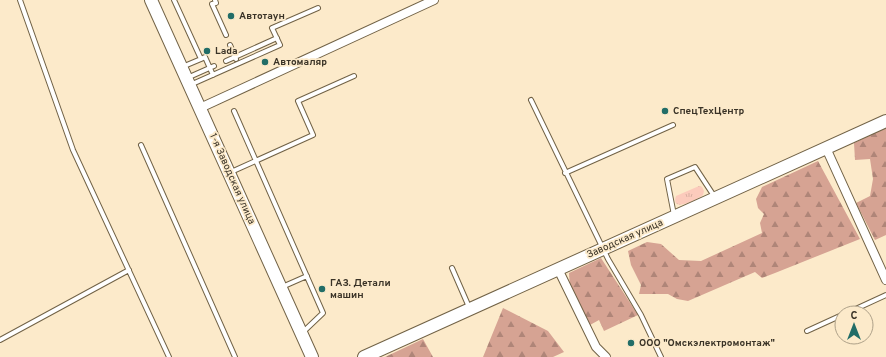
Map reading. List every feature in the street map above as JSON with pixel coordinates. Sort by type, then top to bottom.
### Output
[{"type":"main road","name":"1-я Заводская улица","points":[[151,0],[312,357]]},
{"type":"main road","name":"Заводская улица","points":[[364,357],[886,121]]},
{"type":"street","points":[[200,108],[434,0]]},
{"type":"street","points":[[826,148],[886,280]]},
{"type":"street","points":[[558,269],[596,347],[606,357]]},
{"type":"lane","points":[[20,0],[73,150],[169,357]]},
{"type":"lane","points":[[174,0],[201,59]]},
{"type":"lane","points":[[215,0],[216,3],[212,4],[226,35]]},
{"type":"lane","points":[[186,77],[213,75],[280,45],[272,28],[318,8]]},
{"type":"lane","points":[[226,61],[277,38]]},
{"type":"lane","points":[[230,45],[238,63]]},
{"type":"lane","points":[[186,77],[201,59],[205,57],[212,67],[213,75]]},
{"type":"lane","points":[[186,77],[212,67]]},
{"type":"lane","points":[[229,173],[313,135],[298,101],[354,76]]},
{"type":"lane","points":[[531,100],[603,249],[641,315],[661,357]]},
{"type":"lane","points":[[234,111],[323,313],[302,334]]},
{"type":"lane","points":[[565,172],[673,125]]},
{"type":"lane","points":[[140,145],[235,357]]},
{"type":"lane","points":[[674,217],[667,179],[695,167],[716,198]]},
{"type":"lane","points":[[452,268],[470,309]]},
{"type":"lane","points":[[0,340],[129,270]]},
{"type":"lane","points":[[281,288],[307,276]]},
{"type":"lane","points":[[864,305],[886,295]]},
{"type":"lane","points":[[807,331],[834,319]]},
{"type":"green space","points":[[886,128],[886,235],[875,240],[856,203],[870,196],[873,179],[870,159],[855,160],[854,143]]},
{"type":"green space","points":[[818,161],[860,239],[762,278],[755,272],[688,301],[677,299],[668,294],[639,294],[641,285],[631,265],[628,251],[647,242],[661,244],[679,260],[701,261],[762,233],[760,223],[764,214],[758,208],[756,199],[762,187]]},
{"type":"green space","points":[[699,186],[702,187],[704,191],[703,195],[685,204],[677,204],[675,201],[676,196]]},
{"type":"green space","points":[[601,258],[638,315],[604,331],[599,320],[590,325],[570,288],[569,273]]},
{"type":"green space","points":[[503,308],[548,331],[564,352],[553,357],[483,357]]},
{"type":"green space","points":[[423,339],[433,357],[385,357]]},
{"type":"place","name":"Автотаун","points":[[231,16]]},
{"type":"place","name":"Lada","points":[[207,51]]},
{"type":"place","name":"Автомаляр","points":[[265,62]]},
{"type":"place","name":"СпецТехЦентр","points":[[665,111]]},
{"type":"place","name":"ГАЗ. Детали машин","points":[[322,289]]},
{"type":"place","name":"ООО \"Омскэлектромонтаж\"","points":[[631,343]]}]
